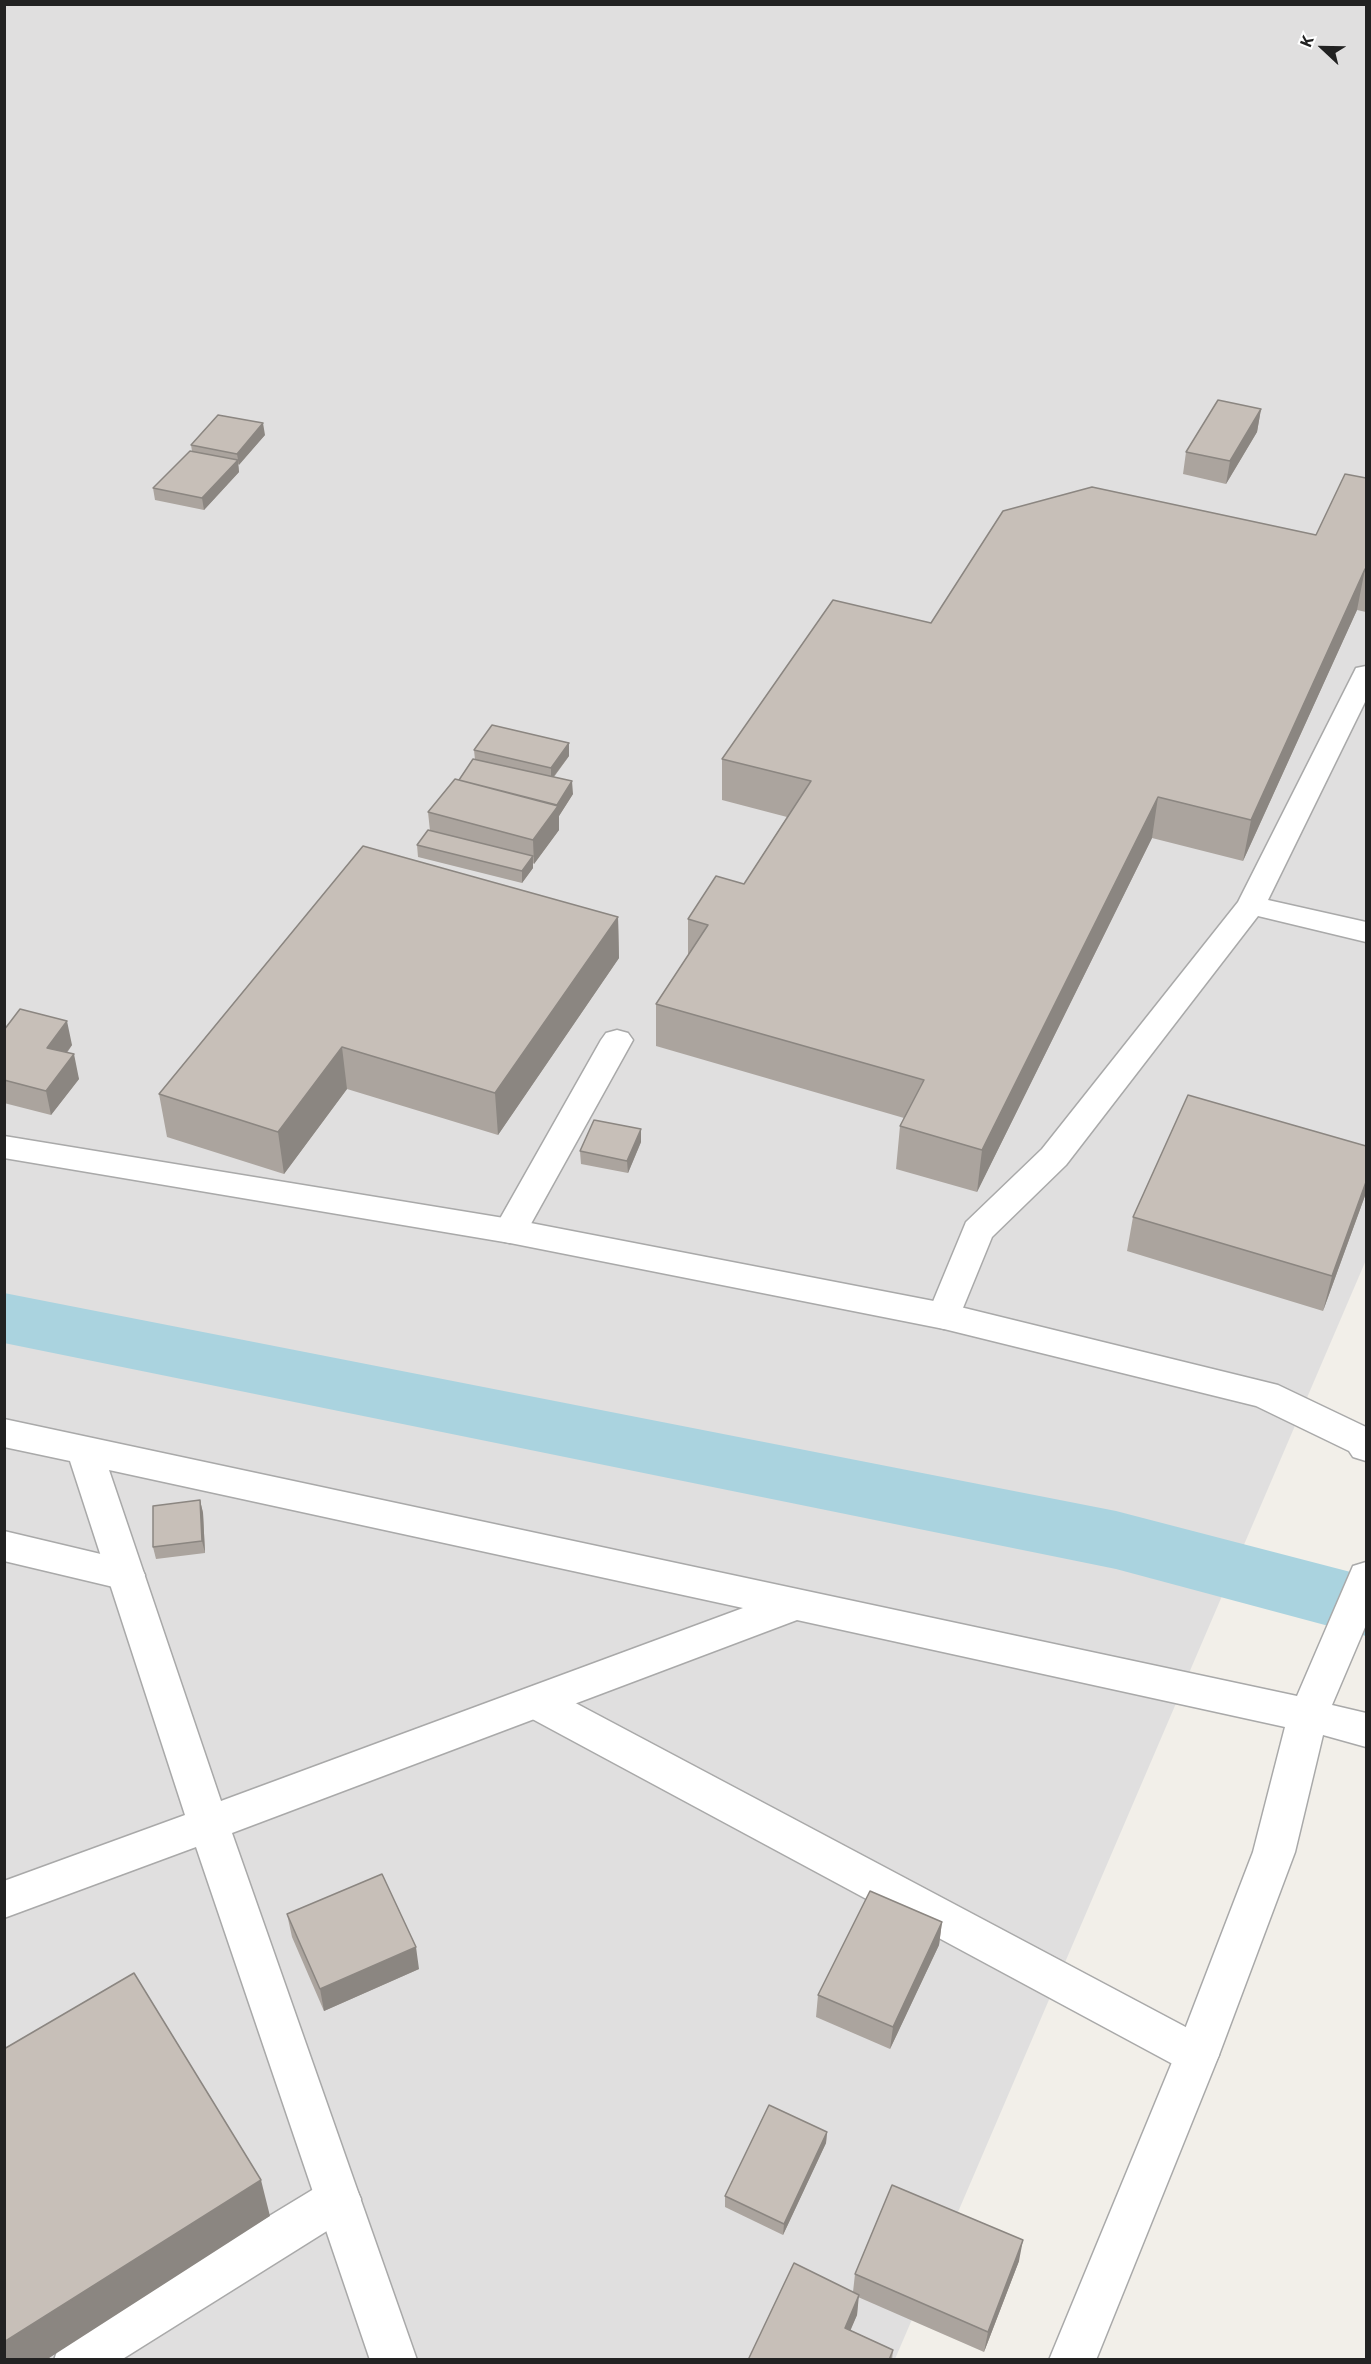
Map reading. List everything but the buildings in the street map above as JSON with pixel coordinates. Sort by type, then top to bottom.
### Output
[{"type":"street","points":[[944,1316],[978,1230],[1054,1157],[1251,905],[1366,674]]},
{"type":"street","points":[[1251,905],[1366,932]]},
{"type":"street","points":[[510,1231],[617,1040]]},
{"type":"street","points":[[4,1147],[510,1231],[944,1316],[1265,1395],[1362,1441],[1366,1448]]},
{"type":"street","points":[[4,1433],[1308,1715],[1366,1730]]},
{"type":"street","points":[[85,1451],[209,1826],[394,2360]]},
{"type":"street","points":[[4,1546],[126,1575]]},
{"type":"street","points":[[1072,2360],[1197,2055],[1274,1852],[1308,1715],[1335,1656],[1366,1577]]},
{"type":"street","points":[[4,1900],[209,1826],[795,1605]]},
{"type":"street","points":[[537,1702],[1197,2055]]},
{"type":"street","points":[[77,2360],[338,2199]]},
{"type":"shaded area","points":[[5,5],[1366,5],[1366,1260],[895,2359],[5,2360]]},
{"type":"waterway","points":[[4,1318],[1116,1540],[1366,1606]]}]
